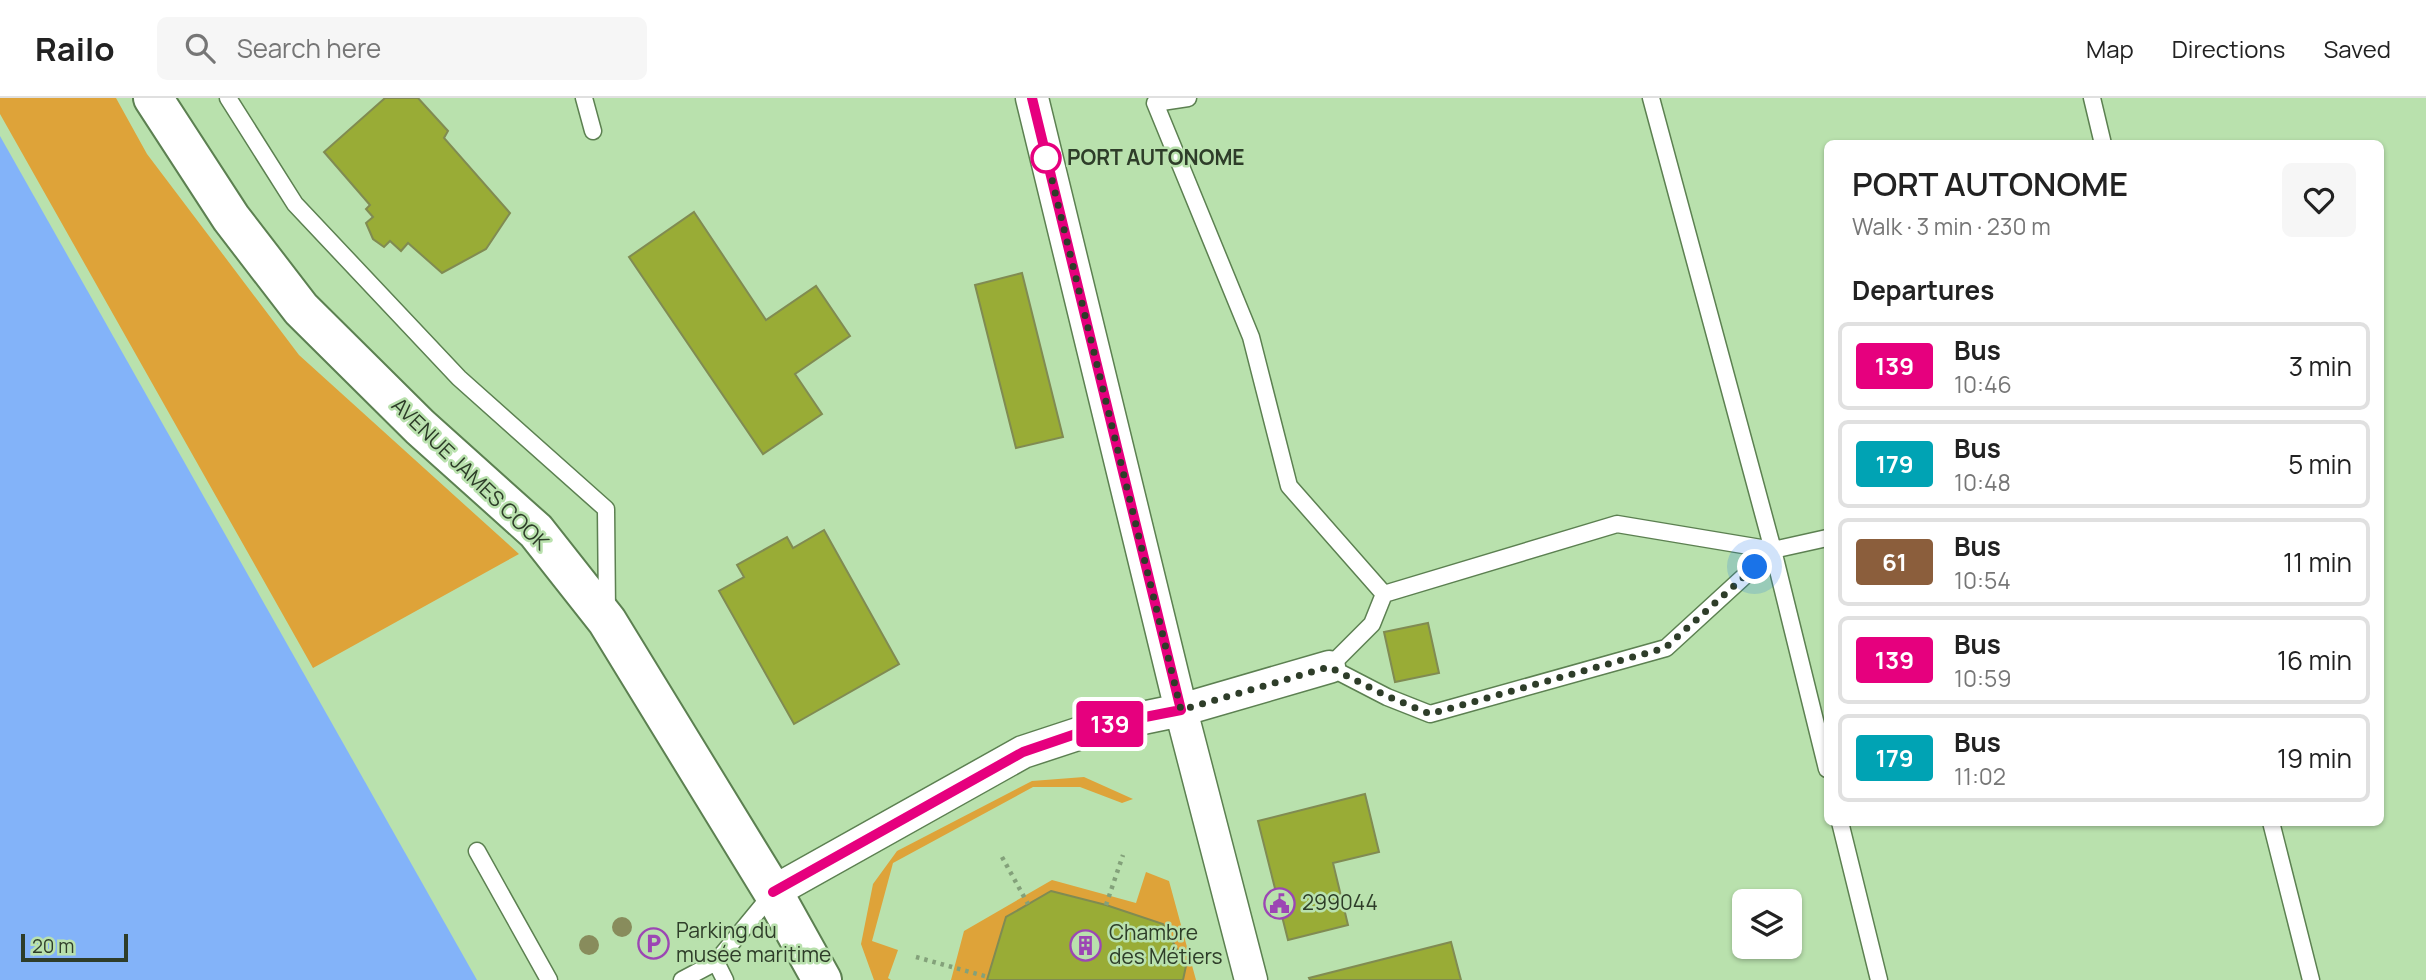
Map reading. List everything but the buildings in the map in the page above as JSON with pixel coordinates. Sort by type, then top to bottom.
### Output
[{"type":"main road","name":"AVENUE JAMES COOK","points":[[152,98],[231,218],[302,309],[420,427],[537,531],[607,621],[773,892],[822,980]]},
{"type":"street","points":[[1032,98],[1181,710],[1251,980]]},
{"type":"street","points":[[773,892],[1023,752],[1099,726],[1181,710],[1329,667]]},
{"type":"lane","points":[[228,98],[295,204],[460,378],[606,509],[607,621]]},
{"type":"lane","points":[[584,98],[593,131]]},
{"type":"lane","points":[[1188,98],[1155,103],[1251,337],[1290,486],[1384,594]]},
{"type":"lane","points":[[1651,98],[1773,550],[1824,757]]},
{"type":"lane","points":[[2092,98],[2102,140]]},
{"type":"lane","points":[[1384,594],[1618,524],[1773,550],[1824,539]]},
{"type":"lane","points":[[1384,594],[1372,624],[1329,667],[1430,714],[1665,648],[1773,550]]},
{"type":"lane","points":[[1841,826],[1879,980]]},
{"type":"lane","points":[[2273,826],[2311,980]]},
{"type":"lane","points":[[477,851],[549,980]]},
{"type":"lane","points":[[682,980],[716,962],[773,892]]},
{"type":"lane","points":[[716,962],[726,980]]},
{"type":"path","points":[[1106,905],[1123,855]]},
{"type":"path","points":[[1002,858],[1028,904]]},
{"type":"path","points":[[916,957],[988,976]]},
{"type":"shaded area","points":[[0,98],[116,98],[147,154],[299,355],[519,554],[313,668],[0,114]]},
{"type":"shaded area","points":[[1084,777],[1133,799],[1122,803],[1080,787],[1033,787],[893,863],[872,941],[898,950],[888,978],[891,980],[874,980],[861,944],[873,884],[897,851],[1032,781]]},
{"type":"shaded area","name":"Chambre des Métiers","points":[[1146,872],[1169,881],[1196,980],[951,980],[964,931],[1052,880],[1136,903]]},
{"type":"water","points":[[0,136],[477,980],[0,980]]},
{"type":"bus line","name":"139","points":[[773,892],[1023,752],[1099,726],[1181,710],[1032,98]]},
{"type":"place","name":"PORT AUTONOME","points":[[1046,158]]},
{"type":"place","name":"299044","points":[[1279,903]]},
{"type":"place","name":"Parking du musée maritime","points":[[653,943]]},
{"type":"place","name":"Chambre des Métiers","points":[[1086,945]]},
{"type":"route","points":[[1046,158],[1045,151],[1181,710],[1329,667],[1430,714],[1665,648],[1755,567]]}]
